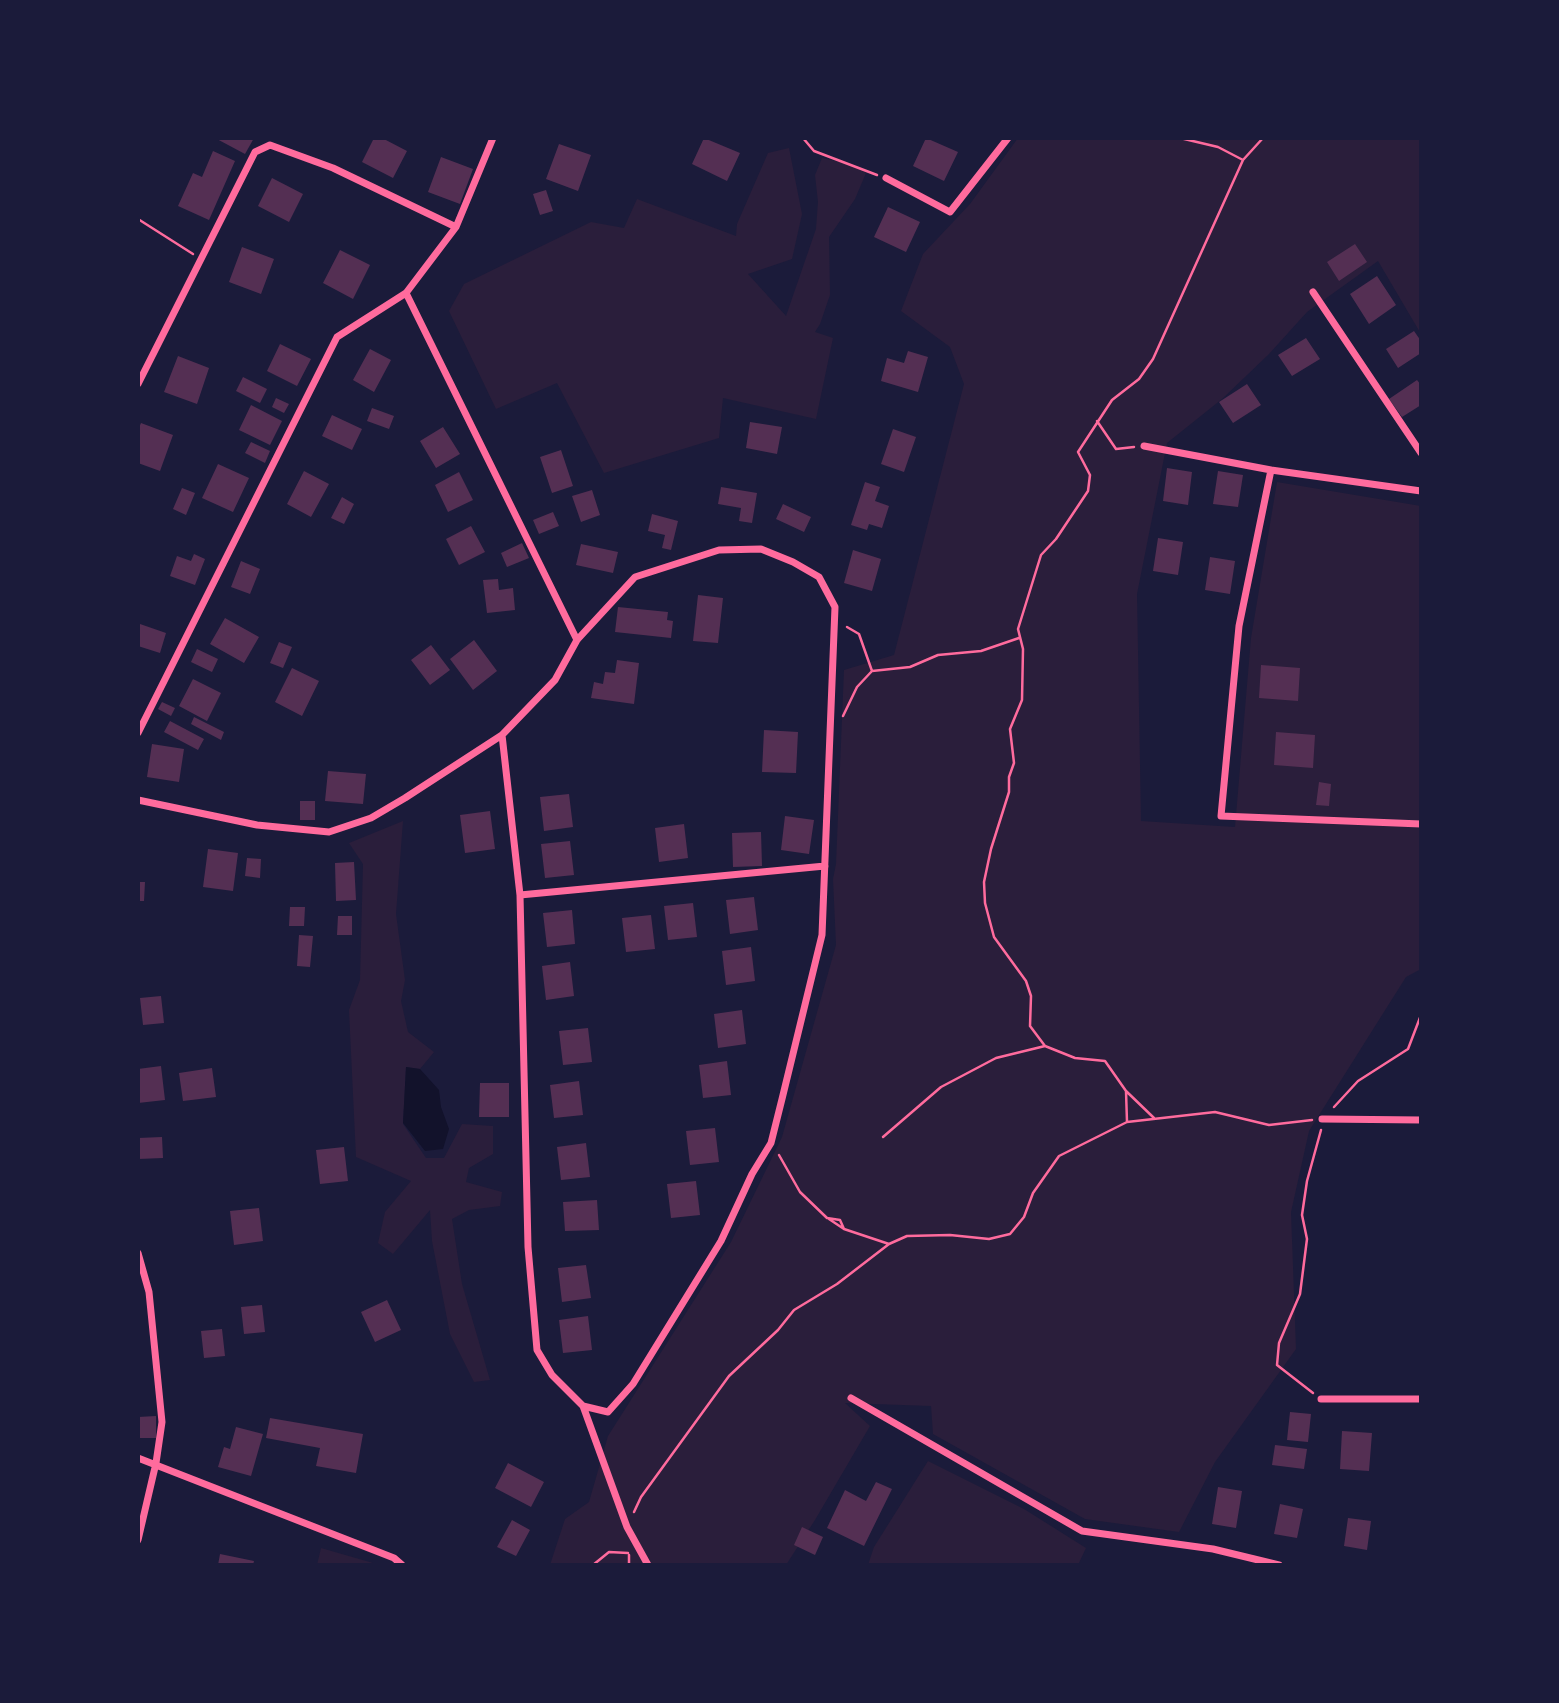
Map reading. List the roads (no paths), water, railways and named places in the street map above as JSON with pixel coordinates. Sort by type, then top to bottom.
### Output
[{"type":"street","points":[[138,733],[337,337],[406,293],[456,228],[493,138]]},
{"type":"street","points":[[887,178],[950,212],[1008,138]]},
{"type":"street","points":[[138,384],[255,152],[270,141],[456,228]]},
{"type":"street","points":[[1313,292],[1421,453]]},
{"type":"street","points":[[406,293],[577,640]]},
{"type":"street","points":[[1144,446],[1271,470],[1421,491]]},
{"type":"street","points":[[1271,470],[1238,626],[1221,816],[1421,824]]},
{"type":"street","points":[[138,800],[257,825],[329,832],[383,811],[502,735],[555,680],[577,640],[635,577],[719,550],[761,549],[793,562],[819,577],[835,607],[822,934],[771,1143],[752,1174],[721,1241],[633,1384],[608,1412],[583,1406]]},
{"type":"street","points":[[502,735],[520,895],[528,1247],[537,1350],[552,1375],[583,1406],[627,1527],[648,1565]]},
{"type":"street","points":[[520,895],[825,866]]},
{"type":"street","points":[[1322,1119],[1421,1119]]},
{"type":"street","points":[[138,1253],[149,1292],[162,1422],[156,1463],[138,1540]]},
{"type":"street","points":[[851,1398],[1082,1531],[1213,1549],[1279,1565]]},
{"type":"street","points":[[1321,1399],[1421,1399]]},
{"type":"street","points":[[138,1458],[394,1558],[402,1565]]}]
